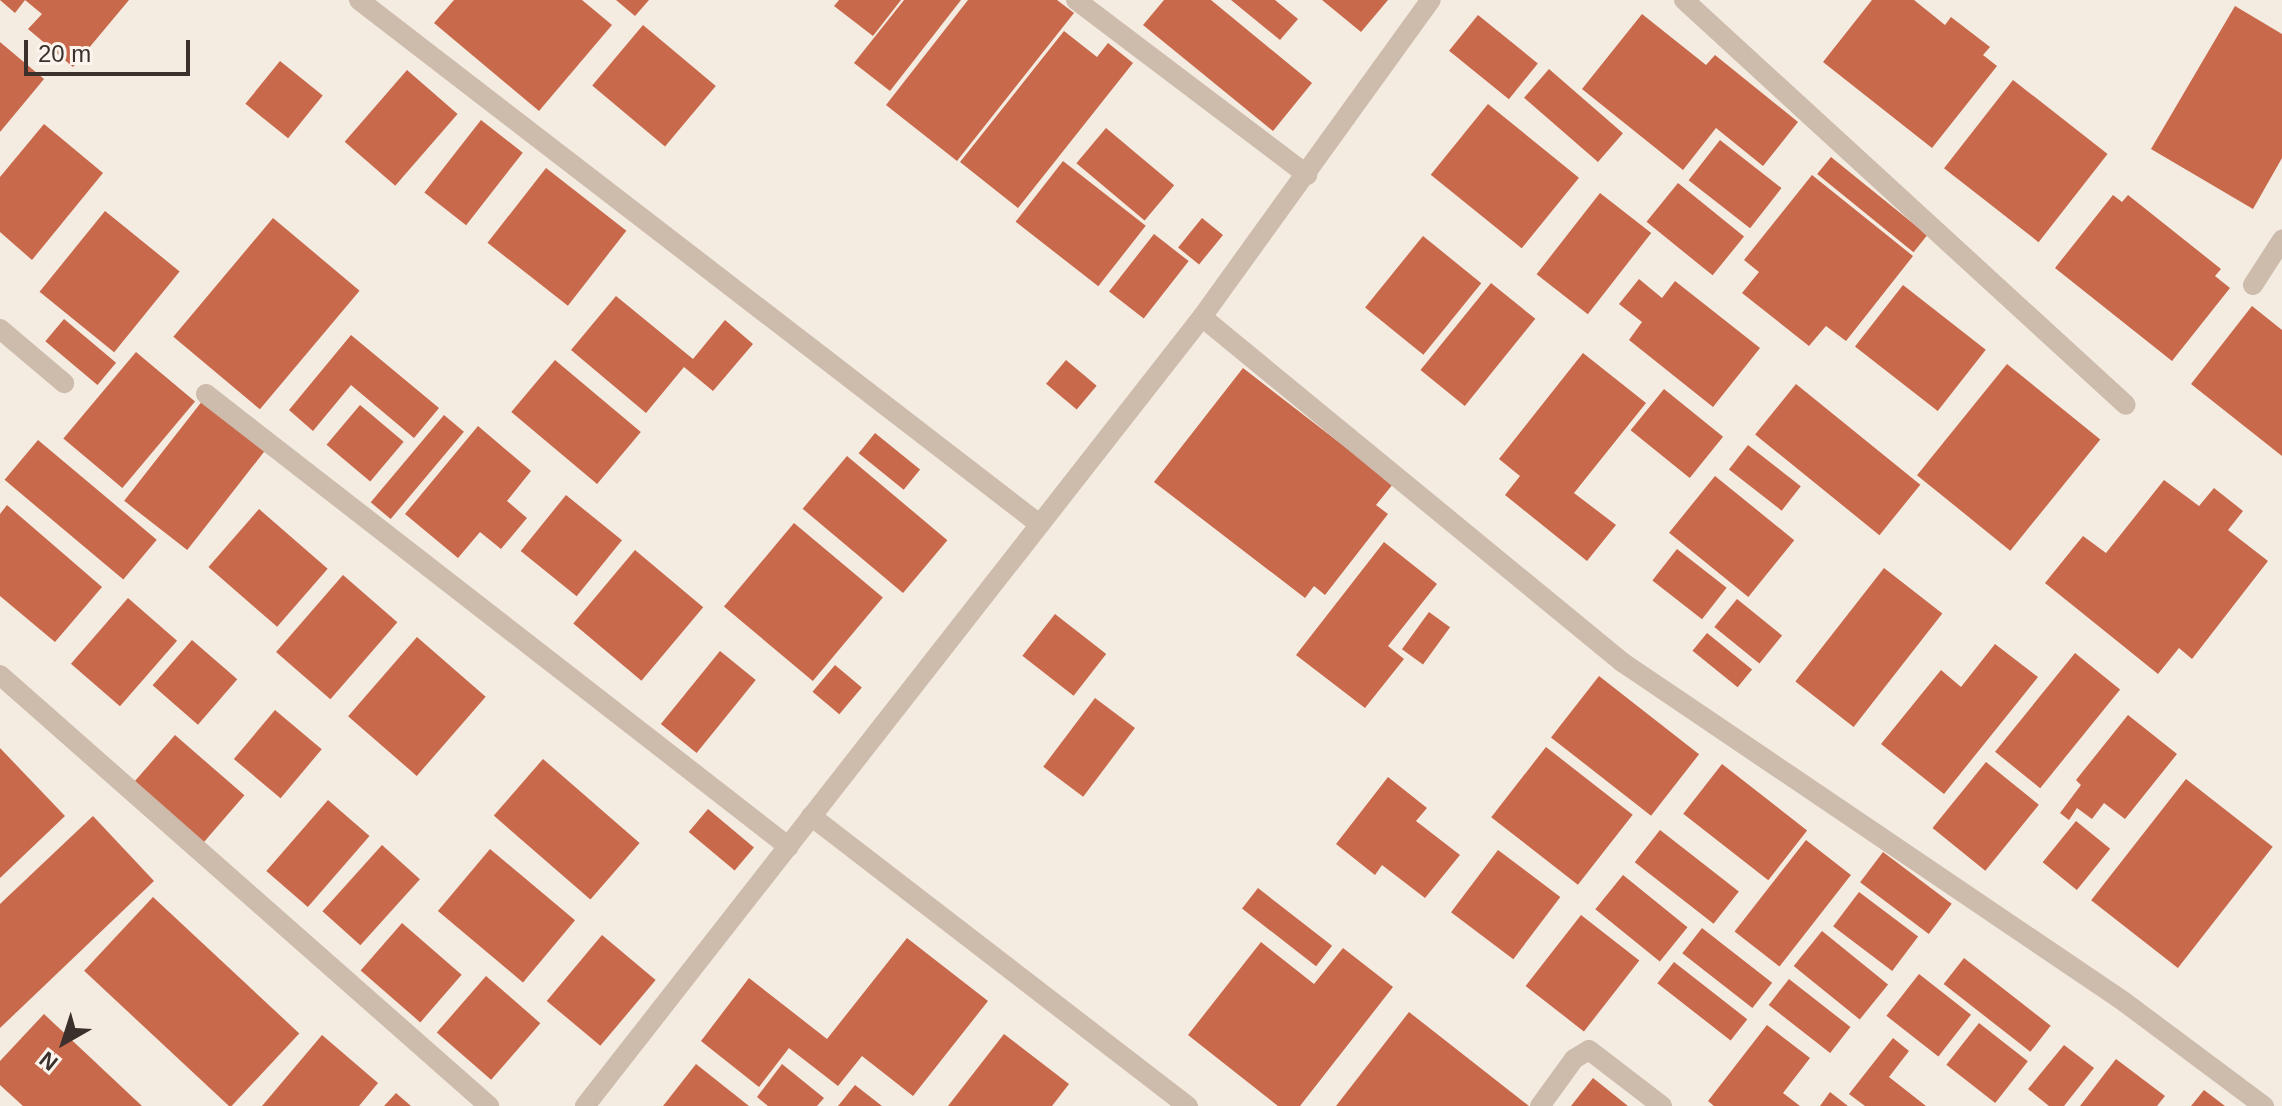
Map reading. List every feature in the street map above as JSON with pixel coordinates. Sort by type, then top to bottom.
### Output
[{"type":"street","points":[[359,0],[1038,523]]},
{"type":"street","points":[[1076,0],[1307,175]]},
{"type":"street","points":[[591,1104],[1038,523],[1202,317],[1431,0]]},
{"type":"street","points":[[1684,0],[2126,405]]},
{"type":"street","points":[[2253,285],[2282,240]]},
{"type":"street","points":[[1202,317],[1622,662],[2123,1001],[2264,1106]]},
{"type":"street","points":[[0,329],[64,383]]},
{"type":"street","points":[[206,394],[789,847]]},
{"type":"street","points":[[0,675],[489,1106]]},
{"type":"street","points":[[811,816],[1188,1106]]},
{"type":"street","points":[[1540,1106],[1574,1059],[1589,1050],[1662,1106]]},
{"type":"building","points":[[0,0],[25,0],[15,13]]},
{"type":"building","points":[[25,0],[129,0],[73,67],[28,29],[42,14]]},
{"type":"building","points":[[454,0],[582,0],[612,25],[539,111],[434,23]]},
{"type":"building","points":[[616,0],[649,0],[635,16]]},
{"type":"building","points":[[839,0],[901,0],[873,36],[834,6]]},
{"type":"building","points":[[904,0],[961,0],[890,91],[854,63]]},
{"type":"building","points":[[968,0],[1057,0],[1074,13],[957,161],[886,105]]},
{"type":"building","points":[[1164,0],[1211,0],[1312,83],[1273,131],[1143,25]]},
{"type":"building","points":[[1231,0],[1275,0],[1298,19],[1280,40]]},
{"type":"building","points":[[1322,0],[1388,0],[1361,32]]},
{"type":"building","points":[[1872,0],[1914,0],[1945,25],[1951,17],[1990,47],[1983,55],[1997,66],[1932,148],[1823,62]]},
{"type":"building","points":[[2235,6],[2282,34],[2282,158],[2253,209],[2151,149]]},
{"type":"building","points":[[1642,14],[1706,65],[1715,55],[1798,122],[1763,166],[1716,128],[1683,170],[1582,89]]},
{"type":"building","points":[[1478,15],[1538,63],[1509,99],[1449,51]]},
{"type":"building","points":[[643,25],[716,86],[665,147],[592,86]]},
{"type":"building","points":[[1064,31],[1097,57],[1108,43],[1133,63],[1018,208],[960,162]]},
{"type":"building","points":[[0,42],[44,79],[0,132]]},
{"type":"building","points":[[280,61],[323,96],[288,138],[245,104]]},
{"type":"building","points":[[1549,69],[1623,133],[1598,162],[1524,98]]},
{"type":"building","points":[[407,70],[458,114],[395,186],[345,142]]},
{"type":"building","points":[[2013,80],[2108,154],[2039,242],[1944,168]]},
{"type":"building","points":[[1488,104],[1579,178],[1522,248],[1431,175]]},
{"type":"building","points":[[481,120],[523,153],[466,225],[424,192]]},
{"type":"building","points":[[44,124],[103,173],[32,260],[0,232],[0,177]]},
{"type":"building","points":[[1106,128],[1174,185],[1145,220],[1076,163]]},
{"type":"building","points":[[1720,140],[1781,188],[1750,228],[1689,180]]},
{"type":"building","points":[[1831,157],[1927,235],[1914,252],[1817,174]]},
{"type":"building","points":[[1063,161],[1146,226],[1098,286],[1016,222]]},
{"type":"building","points":[[546,168],[626,231],[568,306],[488,243]]},
{"type":"building","points":[[1812,175],[1913,256],[1846,341],[1826,326],[1809,346],[1742,293],[1759,272],[1744,260]]},
{"type":"building","points":[[1678,183],[1744,236],[1713,275],[1647,222]]},
{"type":"building","points":[[1600,193],[1651,233],[1588,314],[1537,274]]},
{"type":"building","points":[[2113,195],[2122,202],[2128,195],[2221,269],[2215,276],[2230,288],[2172,361],[2055,268]]},
{"type":"building","points":[[105,211],[180,271],[114,352],[40,292]]},
{"type":"building","points":[[273,218],[360,291],[260,409],[173,337]]},
{"type":"building","points":[[1202,218],[1223,235],[1199,265],[1178,248]]},
{"type":"building","points":[[1154,234],[1189,261],[1144,319],[1109,292]]},
{"type":"building","points":[[1423,236],[1481,283],[1423,355],[1365,307]]},
{"type":"building","points":[[1639,279],[1662,298],[1675,281],[1760,348],[1713,407],[1629,340],[1642,322],[1619,304]]},
{"type":"building","points":[[1491,283],[1535,319],[1465,406],[1421,370]]},
{"type":"building","points":[[1903,285],[1986,350],[1938,411],[1855,346]]},
{"type":"building","points":[[616,296],[693,359],[725,320],[753,344],[713,391],[684,367],[646,413],[571,350]]},
{"type":"building","points":[[2252,306],[2282,330],[2282,456],[2191,384]]},
{"type":"building","points":[[64,319],[116,363],[97,385],[45,341]]},
{"type":"building","points":[[351,335],[439,408],[414,438],[351,385],[313,431],[289,410]]},
{"type":"building","points":[[136,352],[195,401],[122,488],[63,439]]},
{"type":"building","points":[[1583,353],[1646,403],[1574,493],[1616,525],[1587,561],[1505,495],[1520,476],[1499,459]]},
{"type":"building","points":[[555,360],[641,432],[597,484],[511,412]]},
{"type":"building","points":[[1066,360],[1097,386],[1077,409],[1046,384]]},
{"type":"building","points":[[2007,364],[2100,440],[2010,551],[1917,475]]},
{"type":"building","points":[[1243,368],[1393,484],[1376,505],[1388,514],[1325,595],[1314,586],[1305,598],[1154,482]]},
{"type":"building","points":[[1796,384],[1920,485],[1879,535],[1755,435]]},
{"type":"building","points":[[1664,389],[1723,437],[1690,478],[1631,430]]},
{"type":"building","points":[[203,400],[266,449],[187,550],[124,501]]},
{"type":"building","points":[[360,405],[404,442],[370,481],[327,445]]},
{"type":"building","points":[[444,415],[464,432],[391,519],[371,502]]},
{"type":"building","points":[[478,426],[531,471],[507,501],[527,518],[501,549],[480,532],[458,558],[405,514]]},
{"type":"building","points":[[875,433],[920,470],[904,490],[859,453]]},
{"type":"building","points":[[38,440],[157,540],[123,579],[5,480]]},
{"type":"building","points":[[1748,445],[1801,486],[1782,511],[1729,469]]},
{"type":"building","points":[[847,456],[947,540],[903,593],[803,509]]},
{"type":"building","points":[[1715,476],[1794,540],[1748,597],[1669,533]]},
{"type":"building","points":[[2164,480],[2199,506],[2214,488],[2243,511],[2228,530],[2268,561],[2192,659],[2179,648],[2158,674],[2045,583],[2083,536],[2106,553]]},
{"type":"building","points":[[566,495],[622,540],[577,596],[521,551]]},
{"type":"building","points":[[7,505],[102,587],[55,642],[0,596],[0,514]]},
{"type":"building","points":[[259,509],[328,569],[277,627],[208,567]]},
{"type":"building","points":[[794,523],[883,598],[813,681],[724,606]]},
{"type":"building","points":[[1384,542],[1437,584],[1388,646],[1404,659],[1365,708],[1296,655]]},
{"type":"building","points":[[1677,549],[1727,588],[1702,619],[1652,581]]},
{"type":"building","points":[[635,550],[703,607],[641,681],[573,624]]},
{"type":"building","points":[[1884,568],[1942,614],[1854,727],[1795,681]]},
{"type":"building","points":[[343,575],[397,622],[330,699],[276,652]]},
{"type":"building","points":[[128,598],[177,641],[120,706],[71,664]]},
{"type":"building","points":[[1737,599],[1782,636],[1759,663],[1714,627]]},
{"type":"building","points":[[1429,612],[1450,627],[1423,664],[1402,649]]},
{"type":"building","points":[[1055,614],[1106,654],[1074,696],[1022,656]]},
{"type":"building","points":[[1707,633],[1752,670],[1738,687],[1693,651]]},
{"type":"building","points":[[417,637],[486,697],[417,776],[348,716]]},
{"type":"building","points":[[192,640],[237,679],[198,725],[153,685]]},
{"type":"building","points":[[1995,644],[2038,677],[1944,794],[1881,744],[1941,670],[1961,687]]},
{"type":"building","points":[[720,651],[756,680],[697,753],[661,724]]},
{"type":"building","points":[[2075,653],[2120,690],[2040,788],[1995,752]]},
{"type":"building","points":[[835,665],[862,687],[839,714],[813,692]]},
{"type":"building","points":[[1599,676],[1699,754],[1651,816],[1551,737]]},
{"type":"building","points":[[1095,698],[1135,728],[1083,797],[1043,767]]},
{"type":"building","points":[[275,710],[322,749],[281,798],[234,759]]},
{"type":"building","points":[[2128,715],[2177,754],[2125,819],[2104,803],[2092,819],[2077,808],[2069,820],[2060,813],[2081,785],[2076,780]]},
{"type":"building","points":[[175,735],[244,795],[202,844],[132,784]]},
{"type":"building","points":[[1546,747],[1633,815],[1578,885],[1491,817]]},
{"type":"building","points":[[0,748],[65,816],[0,878]]},
{"type":"building","points":[[543,759],[640,843],[590,900],[494,816]]},
{"type":"building","points":[[1986,762],[2039,805],[1985,871],[1933,828]]},
{"type":"building","points":[[1722,764],[1807,830],[1768,880],[1683,814]]},
{"type":"building","points":[[1388,777],[1427,808],[1416,821],[1460,855],[1425,898],[1382,865],[1375,875],[1336,844]]},
{"type":"building","points":[[2186,779],[2273,847],[2178,968],[2091,900]]},
{"type":"building","points":[[328,800],[370,836],[308,907],[266,871]]},
{"type":"building","points":[[708,809],[754,848],[735,871],[689,832]]},
{"type":"building","points":[[93,816],[154,881],[0,1028],[0,904]]},
{"type":"building","points":[[2076,821],[2110,849],[2077,890],[2043,862]]},
{"type":"building","points":[[1660,830],[1739,892],[1714,924],[1635,862]]},
{"type":"building","points":[[1806,840],[1851,875],[1779,967],[1735,931]]},
{"type":"building","points":[[382,845],[420,879],[360,945],[322,911]]},
{"type":"building","points":[[490,849],[575,920],[523,982],[438,911]]},
{"type":"building","points":[[1498,850],[1560,897],[1513,959],[1451,912]]},
{"type":"building","points":[[1883,852],[1952,904],[1929,934],[1860,882]]},
{"type":"building","points":[[1623,875],[1688,927],[1660,961],[1595,909]]},
{"type":"building","points":[[1258,888],[1332,946],[1316,966],[1242,908]]},
{"type":"building","points":[[1859,892],[1918,937],[1892,971],[1833,926]]},
{"type":"building","points":[[153,897],[299,1033],[229,1106],[84,971]]},
{"type":"building","points":[[1581,915],[1639,961],[1584,1031],[1526,986]]},
{"type":"building","points":[[402,923],[462,975],[420,1022],[361,971]]},
{"type":"building","points":[[1702,928],[1772,983],[1752,1008],[1682,953]]},
{"type":"building","points":[[1822,931],[1888,984],[1860,1019],[1794,966]]},
{"type":"building","points":[[602,935],[656,980],[600,1046],[547,1001]]},
{"type":"building","points":[[907,938],[988,1001],[913,1096],[862,1056],[838,1086],[789,1048],[759,1087],[701,1041],[749,978],[827,1039]]},
{"type":"building","points":[[1261,942],[1314,984],[1343,948],[1393,987],[1300,1106],[1278,1106],[1188,1035]]},
{"type":"building","points":[[1964,958],[2051,1026],[2030,1052],[1944,984]]},
{"type":"building","points":[[1674,962],[1747,1019],[1731,1041],[1657,983]]},
{"type":"building","points":[[1919,974],[1971,1015],[1938,1056],[1886,1016]]},
{"type":"building","points":[[486,976],[540,1023],[491,1080],[437,1033]]},
{"type":"building","points":[[1789,979],[1850,1027],[1830,1053],[1769,1005]]},
{"type":"building","points":[[1409,1012],[1529,1106],[1336,1106]]},
{"type":"building","points":[[44,1014],[142,1106],[23,1106],[0,1085],[0,1061]]},
{"type":"building","points":[[1979,1023],[2028,1061],[1995,1103],[1946,1065]]},
{"type":"building","points":[[1767,1025],[1810,1058],[1783,1093],[1800,1106],[1714,1106],[1708,1101]]},
{"type":"building","points":[[1004,1034],[1069,1084],[1052,1106],[948,1106]]},
{"type":"building","points":[[322,1035],[378,1083],[359,1106],[262,1106]]},
{"type":"building","points":[[1893,1038],[1909,1051],[1889,1077],[1926,1106],[1865,1106],[1849,1094]]},
{"type":"building","points":[[2064,1045],[2094,1068],[2064,1106],[2049,1106],[2028,1089]]},
{"type":"building","points":[[2116,1059],[2165,1096],[2157,1106],[2080,1106]]},
{"type":"building","points":[[696,1064],[749,1106],[663,1106]]},
{"type":"building","points":[[782,1064],[824,1098],[817,1106],[768,1106],[757,1097]]},
{"type":"building","points":[[1593,1078],[1628,1106],[1571,1106]]},
{"type":"building","points":[[855,1085],[882,1106],[838,1106]]},
{"type":"building","points":[[2204,1090],[2225,1106],[2191,1106]]},
{"type":"building","points":[[1830,1092],[1848,1106],[1820,1106]]},
{"type":"building","points":[[396,1093],[411,1106],[384,1106]]}]
